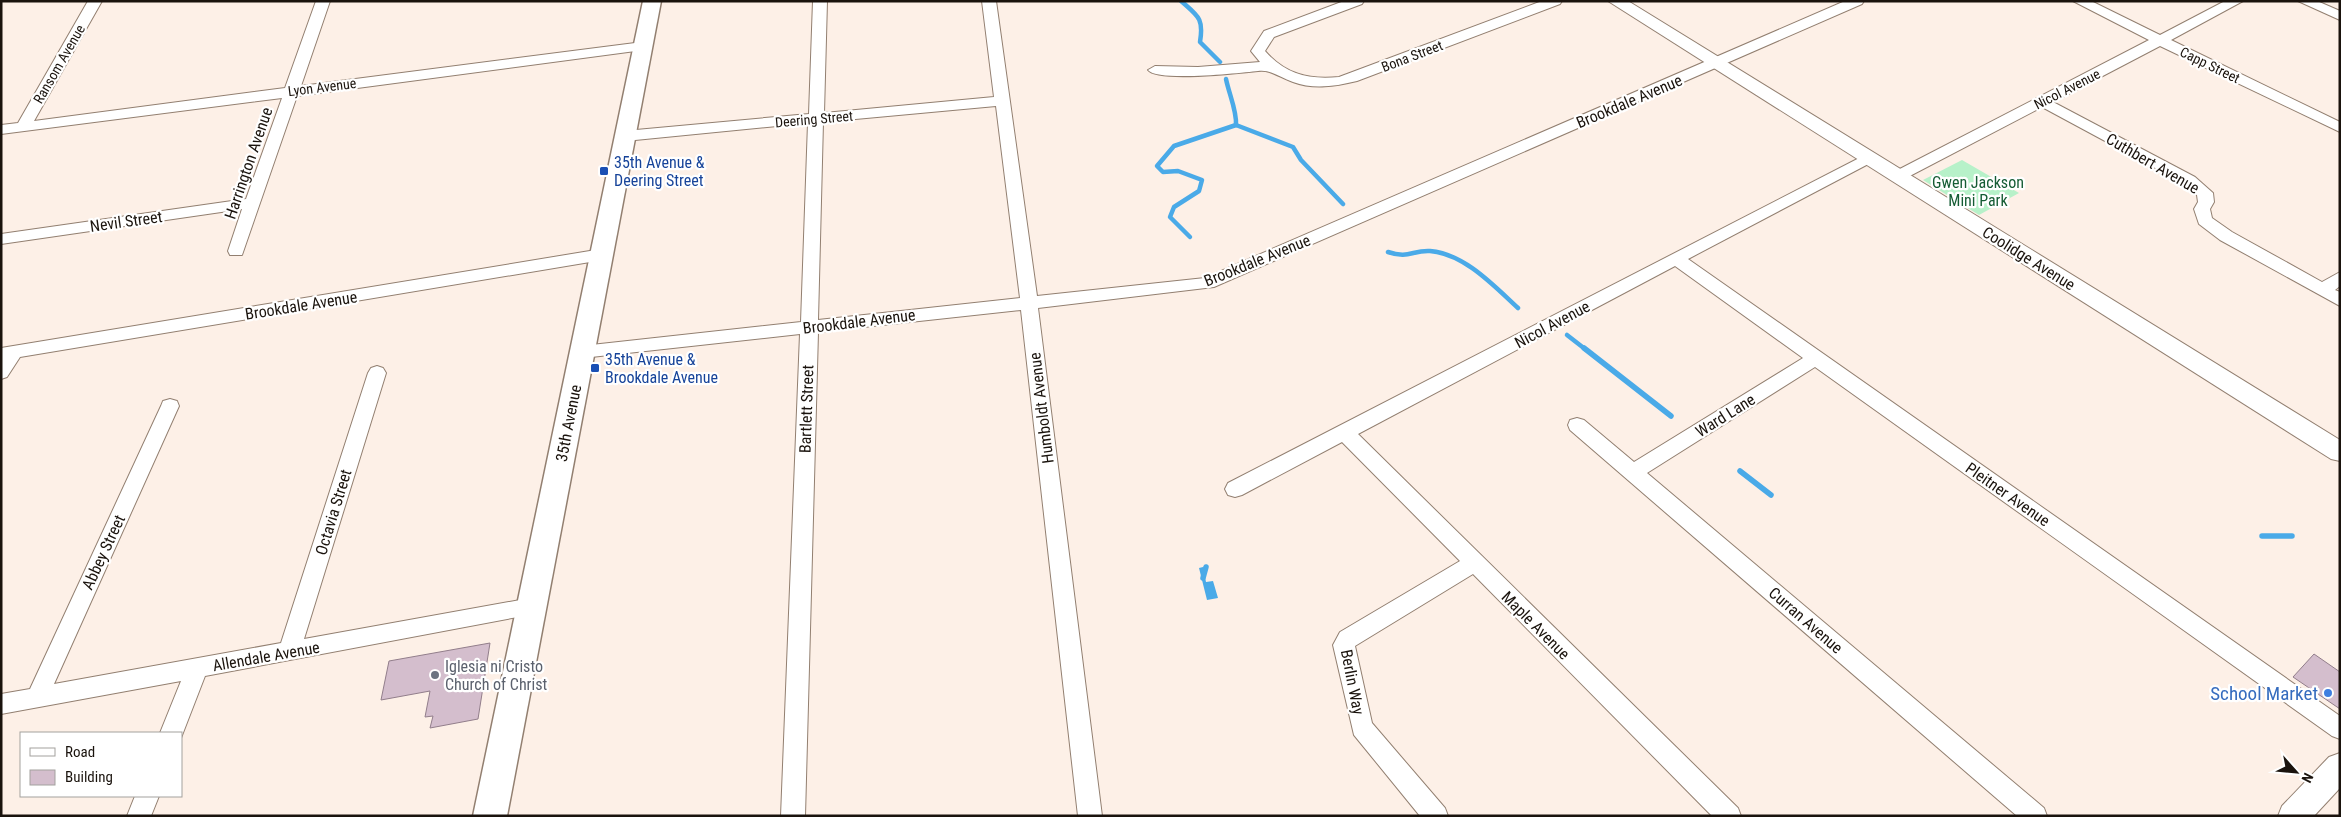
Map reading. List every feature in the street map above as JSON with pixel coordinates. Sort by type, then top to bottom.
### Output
[{"type":"main road","name":"35th Avenue","points":[[490,816],[652,1]]},
{"type":"street","name":"Ransom Avenue","points":[[23,127],[95,1]]},
{"type":"street","name":"Harrington Avenue","points":[[236,251],[323,1]]},
{"type":"street","name":"Bartlett Street","points":[[793,816],[820,1]]},
{"type":"street","name":"Humboldt Avenue","points":[[989,1],[1028,302],[1090,816]]},
{"type":"street","points":[[1155,70],[1221,72],[1268,65],[1258,51],[1269,34],[1357,1]]},
{"type":"street","name":"Bona Street","points":[[1268,65],[1302,82],[1333,84],[1555,1]]},
{"type":"street","name":"Coolidge Avenue","points":[[1616,1],[2340,452]]},
{"type":"street","name":"Brookdale Avenue","points":[[582,352],[1208,283],[1857,1]]},
{"type":"street","name":"Capp Street","points":[[2080,1],[2340,128]]},
{"type":"street","name":"Nicol Avenue","points":[[1898,176],[2236,1]]},
{"type":"street","points":[[2305,1],[2340,16]]},
{"type":"street","name":"Lyon Avenue","points":[[1,130],[643,46]]},
{"type":"street","name":"Deering Street","points":[[625,136],[1002,101]]},
{"type":"street","name":"Cuthbert Avenue","points":[[2043,102],[2189,180],[2205,193],[2206,202],[2202,209],[2205,220],[2226,236],[2340,300]]},
{"type":"street","name":"Nicol Avenue","points":[[1235,489],[1869,158]]},
{"type":"street","name":"Nevil Street","points":[[1,239],[252,203]]},
{"type":"street","name":"Brookdale Avenue","points":[[8,353],[602,255]]},
{"type":"street","name":"Pleitner Avenue","points":[[1676,259],[2340,730]]},
{"type":"street","points":[[2322,290],[2340,278]]},
{"type":"street","points":[[1,372],[8,353]]},
{"type":"street","name":"Ward Lane","points":[[1633,472],[1816,358]]},
{"type":"street","name":"Octavia Street","points":[[289,652],[377,372]]},
{"type":"street","name":"Abbey Street","points":[[37,698],[170,406]]},
{"type":"street","name":"Curran Avenue","points":[[1577,425],[2034,816]]},
{"type":"street","name":"Maple Avenue","points":[[1345,432],[1729,816]]},
{"type":"street","name":"Berlin Way","points":[[1436,816],[1362,728],[1344,645],[1348,639],[1474,563]]},
{"type":"street","name":"Allendale Avenue","points":[[1,704],[531,607]]},
{"type":"street","points":[[172,732],[197,668]]},
{"type":"street","points":[[2294,816],[2340,767]]},
{"type":"street","points":[[140,816],[147,797]]},
{"type":"green space","name":"Gwen Jackson Mini Park","points":[[1962,160],[2019,193],[1979,215],[1923,180]]},
{"type":"water","points":[[1203,567],[1206,582],[1213,581],[1218,598],[1207,600],[1199,568]]},
{"type":"building","name":"Iglesia ni Cristo Church of Christ","points":[[490,643],[478,719],[430,728],[433,716],[425,717],[430,691],[381,700],[389,661]]},
{"type":"building","name":"School Market","points":[[2314,654],[2340,672],[2340,709],[2293,677]]},
{"type":"waterway","points":[[1181,1],[1196,14],[1200,22],[1200,42],[1220,62]]},
{"type":"waterway","points":[[1226,79],[1234,108],[1236,125]]},
{"type":"waterway","points":[[1190,237],[1170,217],[1174,207],[1199,191],[1202,180],[1178,171],[1163,172],[1157,166],[1174,146],[1236,125]]},
{"type":"waterway","points":[[1236,125],[1293,147],[1301,160],[1343,204]]},
{"type":"waterway","points":[[1388,252],[1401,255],[1430,251],[1443,253],[1455,258],[1478,272],[1518,308]]},
{"type":"waterway","points":[[1567,335],[1585,349]]},
{"type":"waterway","points":[[1584,348],[1671,416]]},
{"type":"waterway","points":[[1740,471],[1771,495]]},
{"type":"waterway","points":[[2262,536],[2292,536]]},
{"type":"waterway","points":[[1203,578],[1206,567]]},
{"type":"place","name":"35th Avenue & Deering Street","points":[[604,171]]},
{"type":"place","name":"35th Avenue & Brookdale Avenue","points":[[595,368]]},
{"type":"place","name":"Iglesia ni Cristo Church of Christ","points":[[435,675]]},
{"type":"place","name":"School Market","points":[[2328,693]]}]
